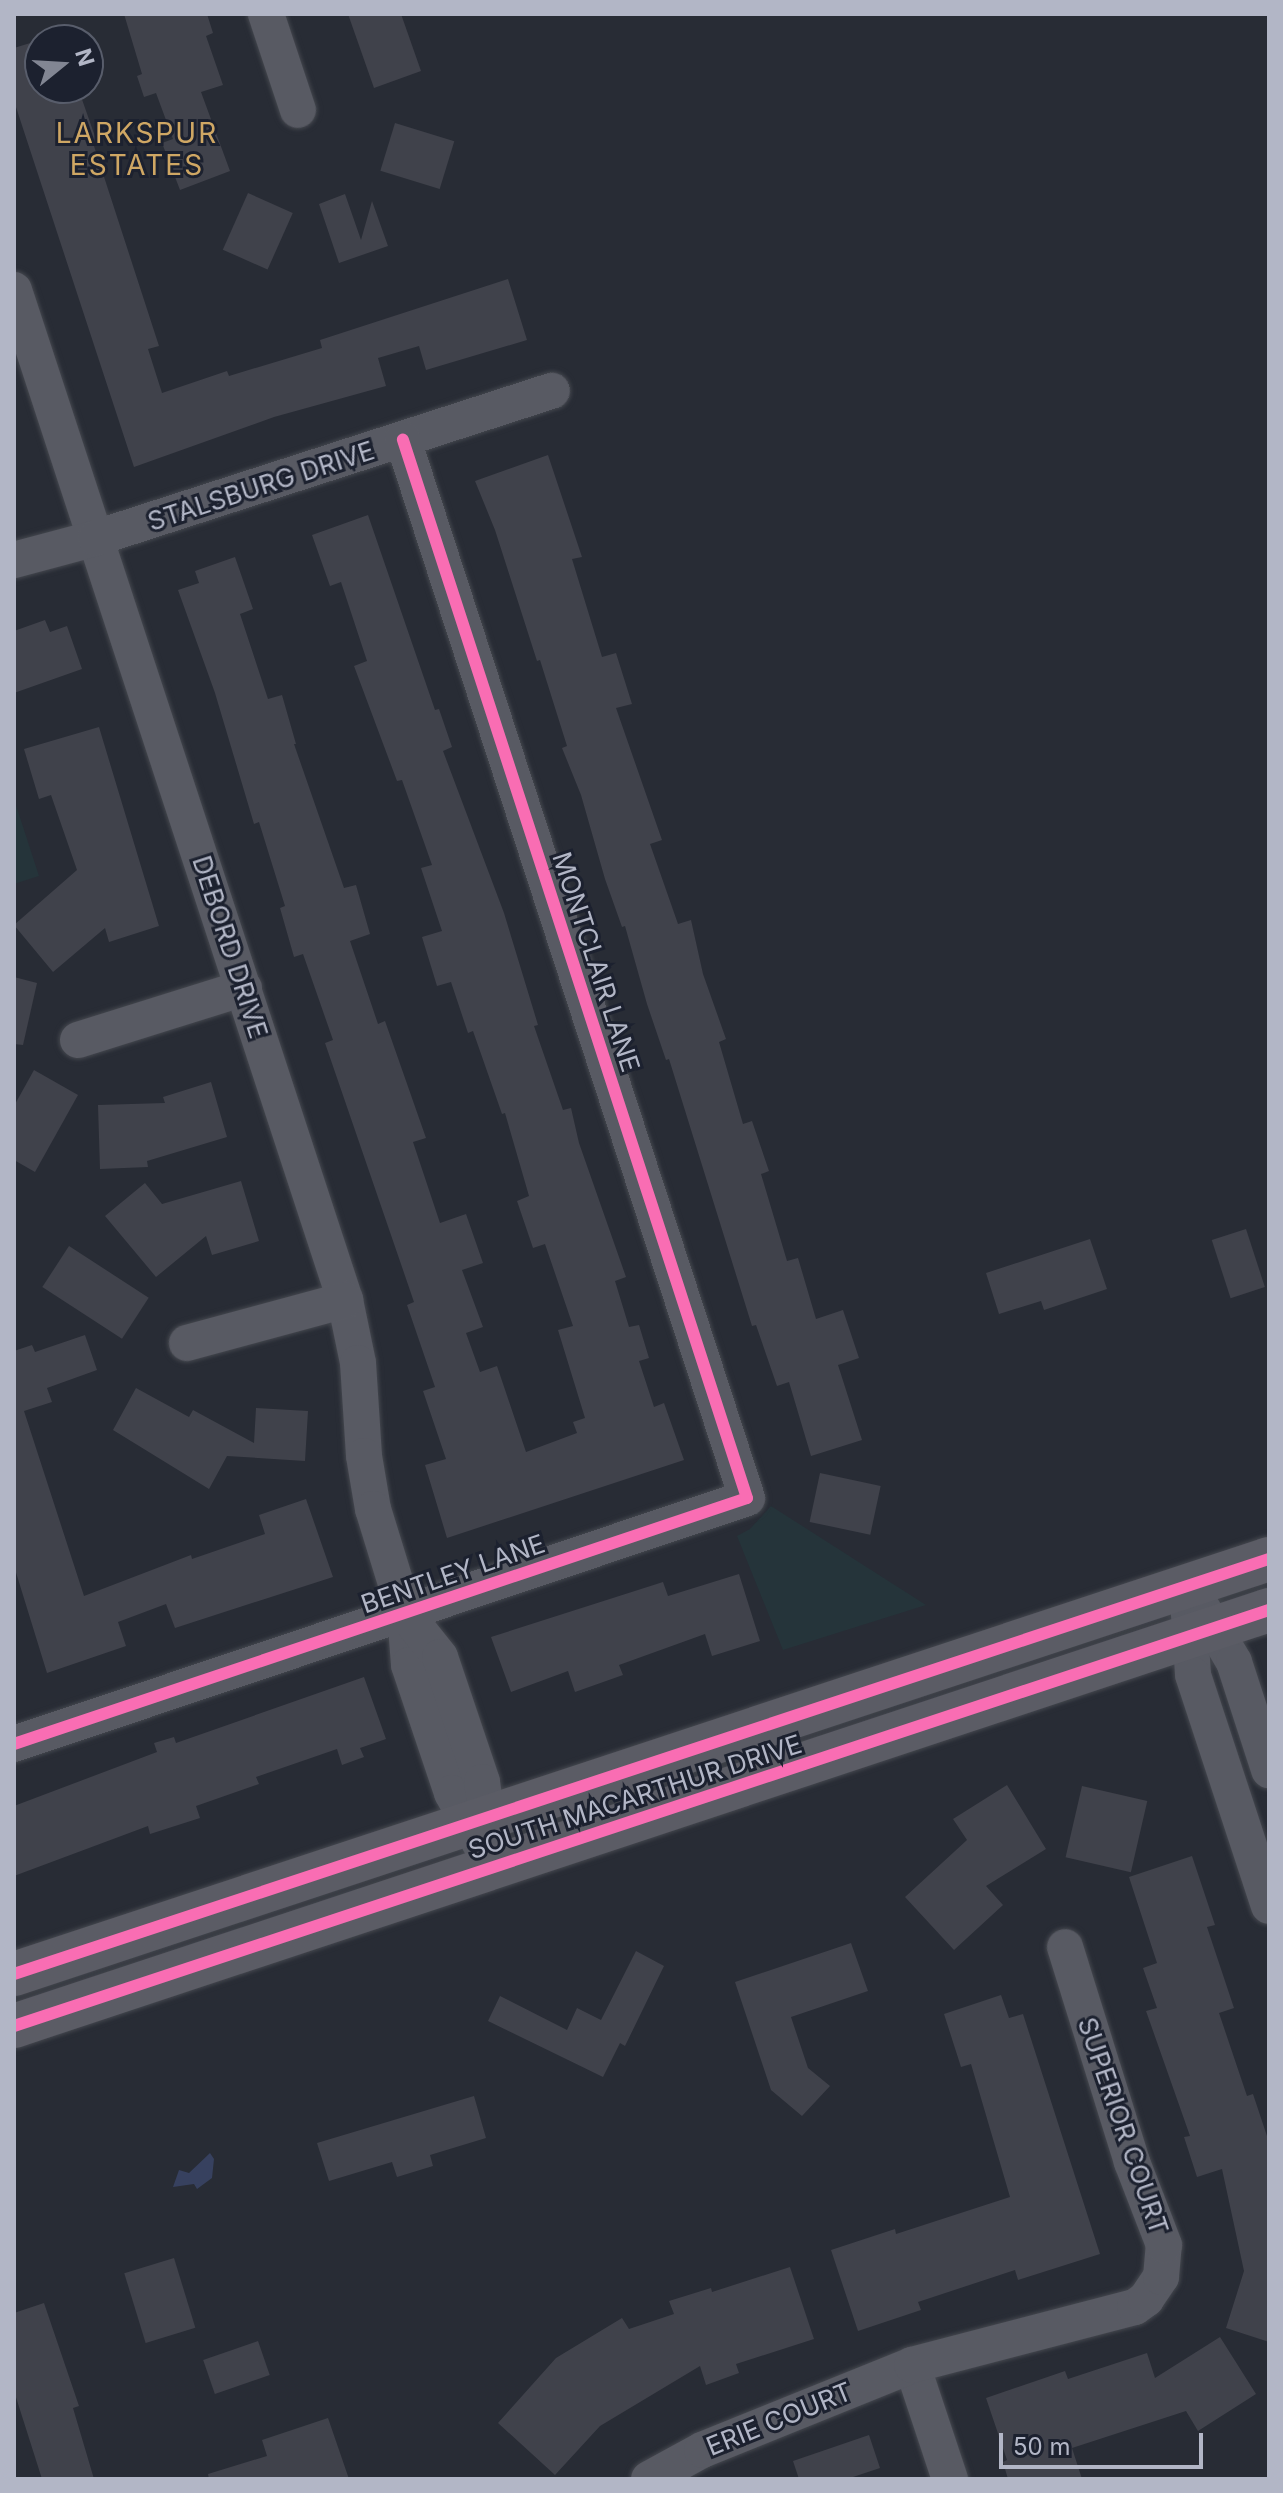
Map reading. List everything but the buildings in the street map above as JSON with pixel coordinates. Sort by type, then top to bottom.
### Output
[{"type":"main road","name":"SOUTH MACARTHUR DRIVE","points":[[14,1974],[1269,1559]]},
{"type":"main road","name":"SOUTH MACARTHUR DRIVE","points":[[14,2026],[1269,1610]]},
{"type":"street","points":[[266,14],[298,110]]},
{"type":"street","name":"DEBORD DRIVE","points":[[14,290],[345,1300],[358,1363],[364,1456],[373,1509],[405,1613],[440,1657],[482,1782],[478,1820],[493,1867]]},
{"type":"street","name":"STALSBURG DRIVE","points":[[14,560],[96,538],[552,391]]},
{"type":"street","name":"MONTCLAIR LANE","points":[[403,440],[747,1498]]},
{"type":"street","points":[[78,1040],[244,988]]},
{"type":"street","points":[[187,1343],[345,1300]]},
{"type":"street","name":"BENTLEY LANE","points":[[14,1744],[747,1498]]},
{"type":"street","points":[[1187,1586],[1202,1633],[1193,1675],[1269,1906]]},
{"type":"street","points":[[1202,1633],[1234,1662],[1269,1770]]},
{"type":"street","name":"SUPERIOR COURT","points":[[912,2365],[1135,2307],[1146,2299],[1161,2277],[1164,2245],[1132,2162],[1065,1947]]},
{"type":"street","points":[[912,2365],[950,2479]]},
{"type":"street","name":"ERIE COURT","points":[[649,2479],[702,2450],[912,2365]]},
{"type":"shaded area","points":[[14,799],[39,876],[14,884]]},
{"type":"shaded area","points":[[771,1506],[926,1605],[783,1650],[737,1536],[750,1529]]},
{"type":"water","points":[[210,2153],[214,2159],[212,2178],[197,2189],[194,2184],[173,2187],[179,2170],[189,2173]]},
{"type":"cycle path","points":[[14,1744],[747,1498],[403,440]]},
{"type":"cycle path","points":[[14,1974],[1269,1559]]},
{"type":"cycle path","points":[[14,2026],[1269,1610]]},
{"type":"district","name":"LARKSPUR ESTATES","points":[[137,149]]}]
